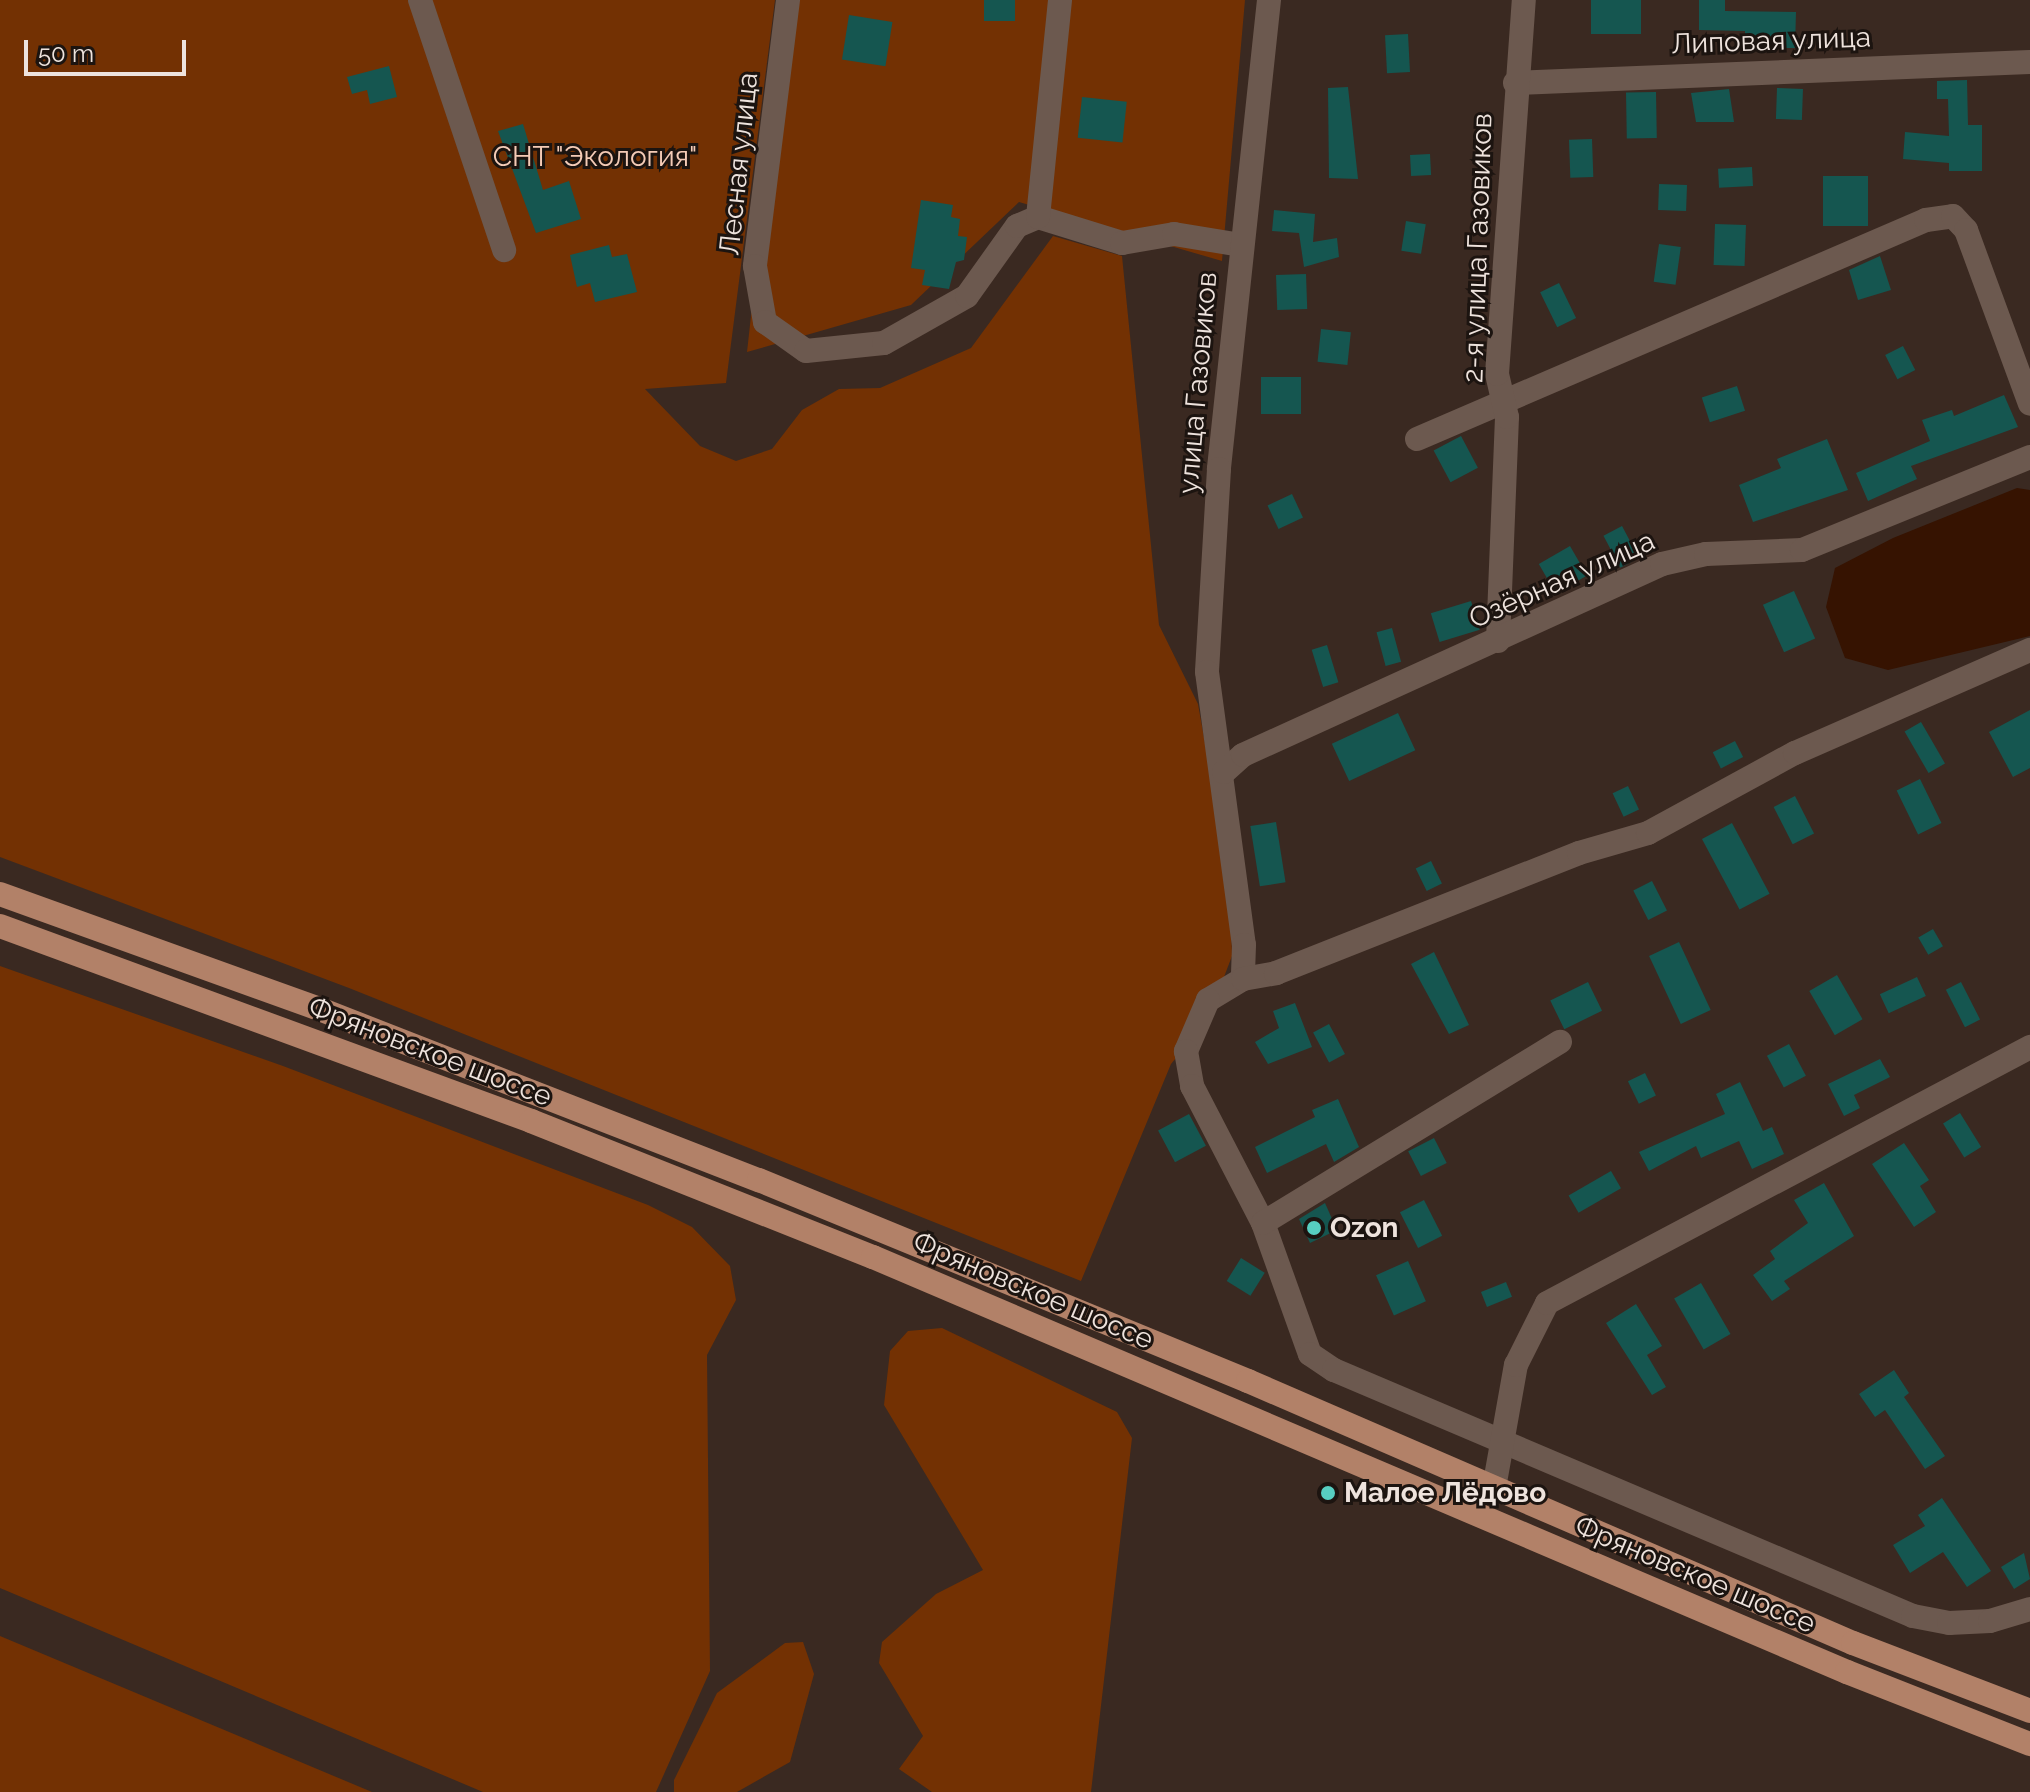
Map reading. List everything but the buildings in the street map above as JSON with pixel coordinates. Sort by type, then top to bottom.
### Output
[{"type":"main road","name":"Фряновское шоссе","points":[[0,894],[322,1010],[759,1180],[1494,1488],[1866,1649],[2030,1711]]},
{"type":"main road","name":"Фряновское шоссе","points":[[0,926],[531,1121],[873,1257],[1847,1672],[2030,1744]]},
{"type":"street","points":[[420,0],[504,250]]},
{"type":"street","name":"Лесная улица","points":[[788,0],[755,266],[765,322],[806,351],[884,343],[967,296],[1017,226],[1038,217]]},
{"type":"street","points":[[1060,0],[1038,217],[1122,243],[1174,234],[1241,245]]},
{"type":"street","name":"улица Газовиков","points":[[1243,979],[1244,945],[1221,791],[1224,772],[1207,672],[1241,245],[1269,0]]},
{"type":"street","name":"2-я улица Газовиков","points":[[1498,641],[1507,417],[1497,374],[1515,83],[1524,0]]},
{"type":"street","name":"Липовая улица","points":[[1515,83],[2030,62]]},
{"type":"street","points":[[1417,439],[1926,220],[1953,216],[1966,230],[2030,404]]},
{"type":"street","name":"Озёрная улица","points":[[1224,772],[1243,755],[1662,564],[1706,554],[1802,550],[2030,457]]},
{"type":"street","points":[[2030,650],[1795,753],[1648,833],[1579,853],[1276,973],[1243,979],[1208,1000],[1186,1051],[1192,1086],[1263,1223],[1310,1354],[1334,1370],[1875,1601],[1949,1623],[1990,1621],[2030,1609]]},
{"type":"street","points":[[1263,1223],[1560,1042]]},
{"type":"street","points":[[1494,1488],[1516,1365],[1547,1303],[2030,1047]]},
{"type":"green space","name":"СНТ \"Экология\"","points":[[0,0],[775,0],[726,383],[645,389],[700,446],[736,461],[772,449],[802,410],[839,389],[880,388],[971,348],[1053,236],[1122,256],[1159,625],[1198,704],[1230,883],[1232,956],[1208,1019],[1171,1064],[1081,1281],[349,988],[0,857]]},
{"type":"green space","points":[[786,0],[1245,0],[1222,261],[1019,202],[911,305],[747,352]]},
{"type":"green space","points":[[0,966],[283,1066],[648,1205],[692,1227],[730,1266],[736,1300],[707,1355],[710,1671],[656,1792],[483,1792],[0,1588]]},
{"type":"green space","points":[[942,1328],[1117,1412],[1132,1438],[1091,1792],[932,1792],[899,1769],[923,1736],[879,1663],[882,1642],[936,1594],[983,1570],[884,1405],[890,1351],[908,1331]]},
{"type":"green space","points":[[0,1636],[372,1792],[0,1792]]},
{"type":"green space","points":[[803,1642],[814,1674],[790,1762],[737,1792],[674,1792],[674,1780],[717,1693],[785,1643]]},
{"type":"shaded area","points":[[2017,488],[2030,490],[2030,636],[1888,670],[1845,658],[1826,607],[1835,568],[1893,538]]},
{"type":"place","name":"Ozon","points":[[1314,1228]]},
{"type":"place","name":"Малое Лёдово","points":[[1328,1493]]}]
